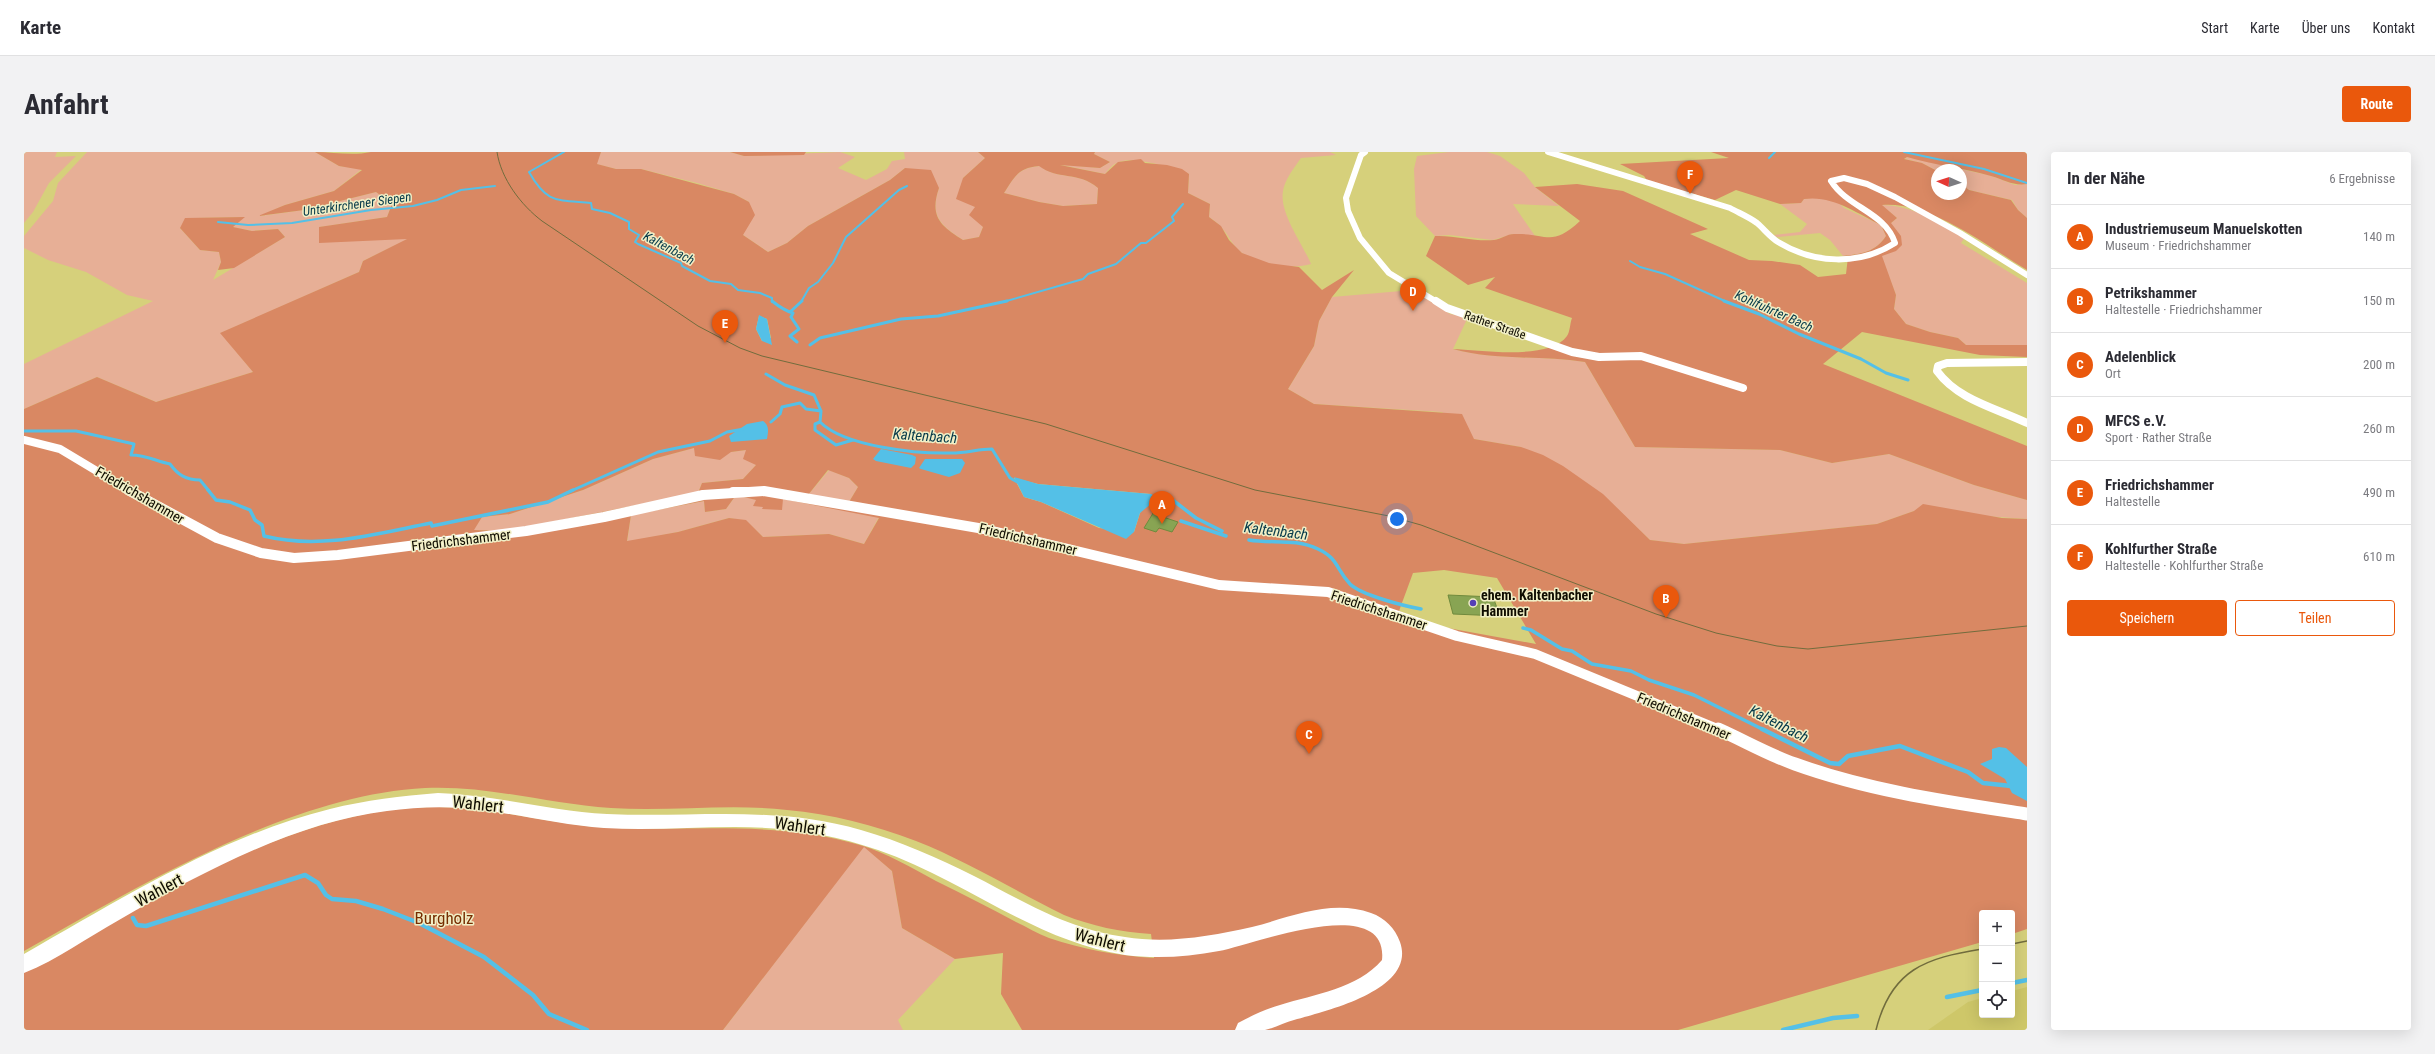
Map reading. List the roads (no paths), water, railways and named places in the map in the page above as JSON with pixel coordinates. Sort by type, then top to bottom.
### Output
[{"type":"main road","name":"Wahlert","points":[[24,964],[173,882],[284,832],[316,821],[374,806],[419,800],[472,802],[604,821],[753,820],[833,830],[909,854],[1056,928],[1082,937],[1129,948],[1173,950],[1197,947],[1337,916],[1369,920],[1379,926],[1387,935],[1392,947],[1393,957],[1389,965],[1381,974],[1368,984],[1350,992],[1277,1016],[1245,1030]]},
{"type":"street","name":"Rather Straße","points":[[1364,152],[1361,155],[1346,198],[1348,211],[1360,238],[1389,273],[1400,281],[1447,308],[1572,352],[1599,357],[1641,356],[1743,388]]},
{"type":"street","points":[[1548,152],[1730,208],[1746,215],[1770,236],[1787,246],[1807,254],[1831,259],[1864,258],[1883,252],[1895,243],[1894,235],[1888,227],[1842,196],[1831,181],[1839,177],[1857,179],[1934,218],[2027,275]]},
{"type":"street","points":[[2027,362],[1947,363],[1938,366],[1937,371],[1940,377],[1960,392],[2027,423]]},
{"type":"street","name":"Friedrichshammer","points":[[24,440],[41,441],[63,449],[174,516],[251,551],[282,557],[328,556],[534,531],[708,494],[740,490],[764,491],[984,529],[1219,585],[1328,592],[1457,636],[1535,654],[1684,714],[1796,764],[1864,784],[1934,800],[2027,814]]},
{"type":"water","points":[[759,315],[767,319],[772,345],[762,341],[756,329]]},
{"type":"water","points":[[763,421],[768,427],[767,439],[731,442],[729,436],[747,424]]},
{"type":"water","points":[[881,449],[912,455],[916,457],[915,464],[911,468],[876,461],[873,459]]},
{"type":"water","points":[[925,459],[962,459],[965,463],[960,473],[949,477],[919,468]]},
{"type":"water","points":[[1014,477],[1038,484],[1151,494],[1158,498],[1140,513],[1134,532],[1126,539],[1041,502],[1024,497]]},
{"type":"water","points":[[1999,747],[2006,748],[2027,767],[2027,801],[2012,793],[2005,779],[1980,764],[1992,759],[1992,749]]},
{"type":"waterway","name":"Kaltenbach","points":[[564,152],[529,172],[535,182],[548,195],[561,200],[591,203],[592,209],[610,213],[629,222],[629,229],[639,235],[635,242],[638,244],[681,263],[682,266],[710,281],[731,284],[738,290],[760,293],[772,298],[772,301]]},
{"type":"waterway","points":[[1769,158],[1775,152]]},
{"type":"waterway","points":[[1904,152],[1984,169],[2027,183]]},
{"type":"waterway","name":"Unterkirchener Siepen","points":[[218,222],[248,225],[292,223],[371,210],[413,206],[437,200],[461,190],[495,186]]},
{"type":"waterway","points":[[801,302],[809,288],[818,282],[833,263],[846,237],[899,190],[907,186]]},
{"type":"waterway","points":[[1005,301],[1083,279],[1088,274],[1116,264],[1141,243],[1146,243],[1174,221],[1172,217],[1183,204]]},
{"type":"waterway","name":"Kohlfuhrter Bach","points":[[1630,261],[1640,267],[1665,274],[1727,302]]},
{"type":"waterway","name":"Kaltenbach","points":[[772,301],[790,312]]},
{"type":"waterway","points":[[810,345],[820,338],[901,319],[938,316],[1005,301]]},
{"type":"waterway","name":"Kohlfuhrter Bach","points":[[1724,301],[1759,314],[1799,334],[1861,359],[1886,373],[1908,380]]},
{"type":"waterway","points":[[790,312],[801,302]]},
{"type":"waterway","name":"Kaltenbach","points":[[790,312],[793,313],[791,317],[799,329],[790,336],[797,342]]},
{"type":"waterway","name":"Kaltenbach","points":[[766,374],[785,385],[814,395],[821,411]]},
{"type":"waterway","points":[[771,422],[780,414],[782,407],[800,403],[806,409],[821,411]]},
{"type":"waterway","name":"Kaltenbach","points":[[820,422],[821,411]]},
{"type":"waterway","name":"Kaltenbach","points":[[820,422],[831,431],[846,438],[902,450],[957,453],[992,449],[1010,478],[1021,484]]},
{"type":"waterway","points":[[820,422],[815,424],[815,430],[836,445],[853,440]]},
{"type":"waterway","points":[[571,491],[658,452],[710,441],[727,432],[744,429]]},
{"type":"waterway","points":[[24,431],[76,431],[134,444],[131,455],[146,457],[170,464],[183,476],[200,480],[209,491]]},
{"type":"waterway","points":[[208,490],[216,500],[230,502],[250,510],[255,520],[262,525],[264,536],[285,540],[306,541],[327,541],[369,536],[431,523],[432,526],[548,502],[573,490]]},
{"type":"waterway","points":[[1158,497],[1174,501],[1196,518],[1222,531]]},
{"type":"waterway","name":"Kaltenbach","points":[[1181,521],[1226,536]]},
{"type":"waterway","name":"Kaltenbach","points":[[1249,540],[1292,542],[1318,549],[1330,556],[1345,578],[1356,588],[1383,600],[1421,609]]},
{"type":"waterway","name":"Kaltenbach","points":[[1523,628],[1531,630],[1562,649],[1572,651],[1592,664],[1631,671],[1649,680],[1694,695],[1830,763],[1839,764],[1848,756],[1900,746],[1968,772],[1983,783],[2011,786]]},
{"type":"waterway","points":[[133,918],[137,925],[146,926],[305,875],[318,883],[326,895],[332,899],[356,901],[383,909],[419,923],[484,957],[533,995],[549,1014],[587,1030]]},
{"type":"waterway","points":[[2015,982],[2027,980]]},
{"type":"waterway","points":[[1947,997],[1979,991]]},
{"type":"waterway","points":[[1783,1030],[1833,1018],[1857,1016]]},
{"type":"tram line","points":[[497,152],[499,162],[507,181],[513,191],[534,215],[698,326],[740,348],[762,356],[1046,424],[1255,490],[1389,516],[1421,525],[1656,614],[1716,633],[1777,646],[1808,649],[2027,626]]},
{"type":"tram line","points":[[2015,943],[2027,941]]},
{"type":"tram line","points":[[1876,1030],[1883,1009],[1891,993],[1901,980],[1928,962],[1979,950]]},
{"type":"place","name":"Kohlfurther Straße","points":[[1690,194]]},
{"type":"place","name":"MFCS e.V.","points":[[1413,311]]},
{"type":"place","name":"Friedrichshammer","points":[[725,343]]},
{"type":"place","name":"Industriemuseum Manuelskotten","points":[[1162,524]]},
{"type":"place","name":"ehem. Kaltenbacher Hammer","points":[[1473,603]]},
{"type":"place","name":"Petrikshammer","points":[[1666,618]]},
{"type":"place","name":"Adelenblick","points":[[1309,754]]},
{"type":"park label","name":"Burgholz","points":[[444,918]]}]
